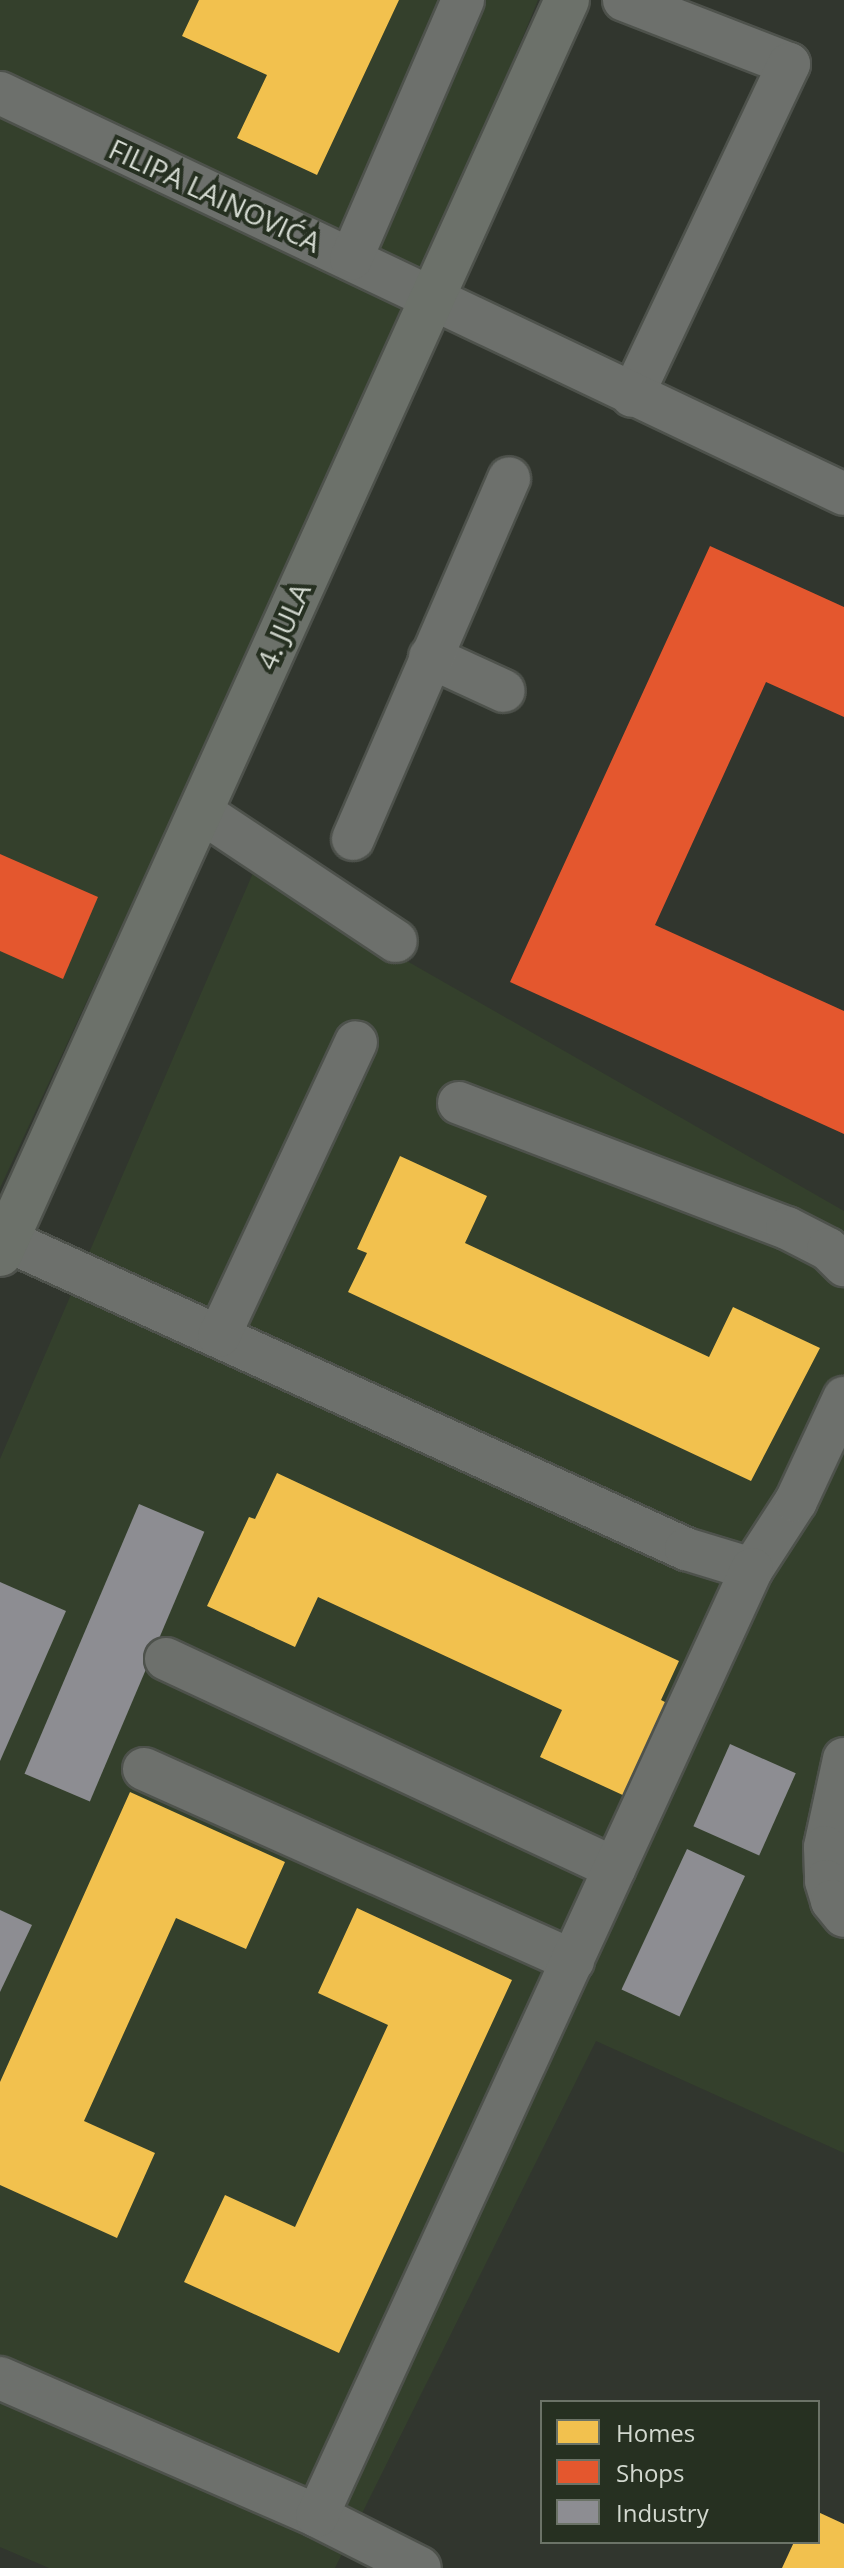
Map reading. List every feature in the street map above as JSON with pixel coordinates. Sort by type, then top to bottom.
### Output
[{"type":"main road","name":"4. JULA","points":[[3,1247],[429,299],[483,193],[567,0]]},
{"type":"street","points":[[351,259],[463,0]]},
{"type":"street","points":[[624,0],[789,64],[632,396]]},
{"type":"street","name":"FILIPA LAINOVIĆA","points":[[0,93],[632,396],[844,494]]},
{"type":"street","points":[[353,839],[509,478]]},
{"type":"street","points":[[430,657],[504,691]]},
{"type":"street","points":[[200,811],[396,941]]},
{"type":"street","points":[[219,1336],[356,1042]]},
{"type":"street","points":[[459,1103],[787,1228],[828,1249],[844,1265]]},
{"type":"street","points":[[3,1247],[219,1336],[686,1549],[752,1569]]},
{"type":"street","points":[[317,2516],[752,1569],[796,1501],[844,1398]]},
{"type":"street","points":[[166,1659],[615,1868]]},
{"type":"street","points":[[844,1759],[825,1847],[826,1881],[832,1901],[844,1916]]},
{"type":"street","points":[[144,1769],[573,1961]]},
{"type":"street","points":[[0,2378],[317,2516],[420,2568]]},
{"type":"shaded area","points":[[0,0],[538,0],[434,253],[0,1188]]},
{"type":"shaded area","points":[[253,873],[844,1211],[844,2153],[596,2041],[335,2568],[49,2568],[0,2547],[0,1459]]},
{"type":"building: Homes","points":[[199,0],[399,0],[317,175],[237,138],[267,75],[182,36]]},
{"type":"building: Homes","points":[[400,1156],[487,1196],[465,1243],[709,1357],[733,1307],[820,1348],[751,1481],[348,1292],[367,1253],[357,1249]]},
{"type":"building: Homes","points":[[277,1473],[679,1661],[661,1700],[671,1705],[627,1797],[540,1757],[562,1710],[318,1597],[295,1647],[207,1606],[249,1517],[255,1519]]},
{"type":"building: Homes","points":[[130,1792],[285,1862],[246,1949],[176,1918],[84,2121],[155,2153],[117,2238],[0,2185],[0,2082]]},
{"type":"building: Homes","points":[[357,1908],[512,1980],[339,2353],[184,2282],[225,2195],[295,2227],[388,2025],[318,1993]]},
{"type":"building: Homes","points":[[820,2513],[844,2524],[844,2568],[782,2568],[793,2544],[820,2544]]},
{"type":"building: Shops","points":[[710,546],[844,607],[844,717],[766,682],[655,925],[844,1011],[844,1134],[510,982]]},
{"type":"building: Shops","points":[[0,854],[98,897],[63,979],[0,951]]},
{"type":"building: Industry","points":[[139,1504],[204,1532],[90,1801],[25,1774]]},
{"type":"building: Industry","points":[[0,1582],[66,1611],[0,1761]]},
{"type":"building: Industry","points":[[730,1744],[796,1773],[759,1856],[693,1826]]},
{"type":"building: Industry","points":[[687,1849],[745,1876],[679,2017],[621,1989]]},
{"type":"building: Industry","points":[[0,1910],[32,1925],[0,1992]]}]
